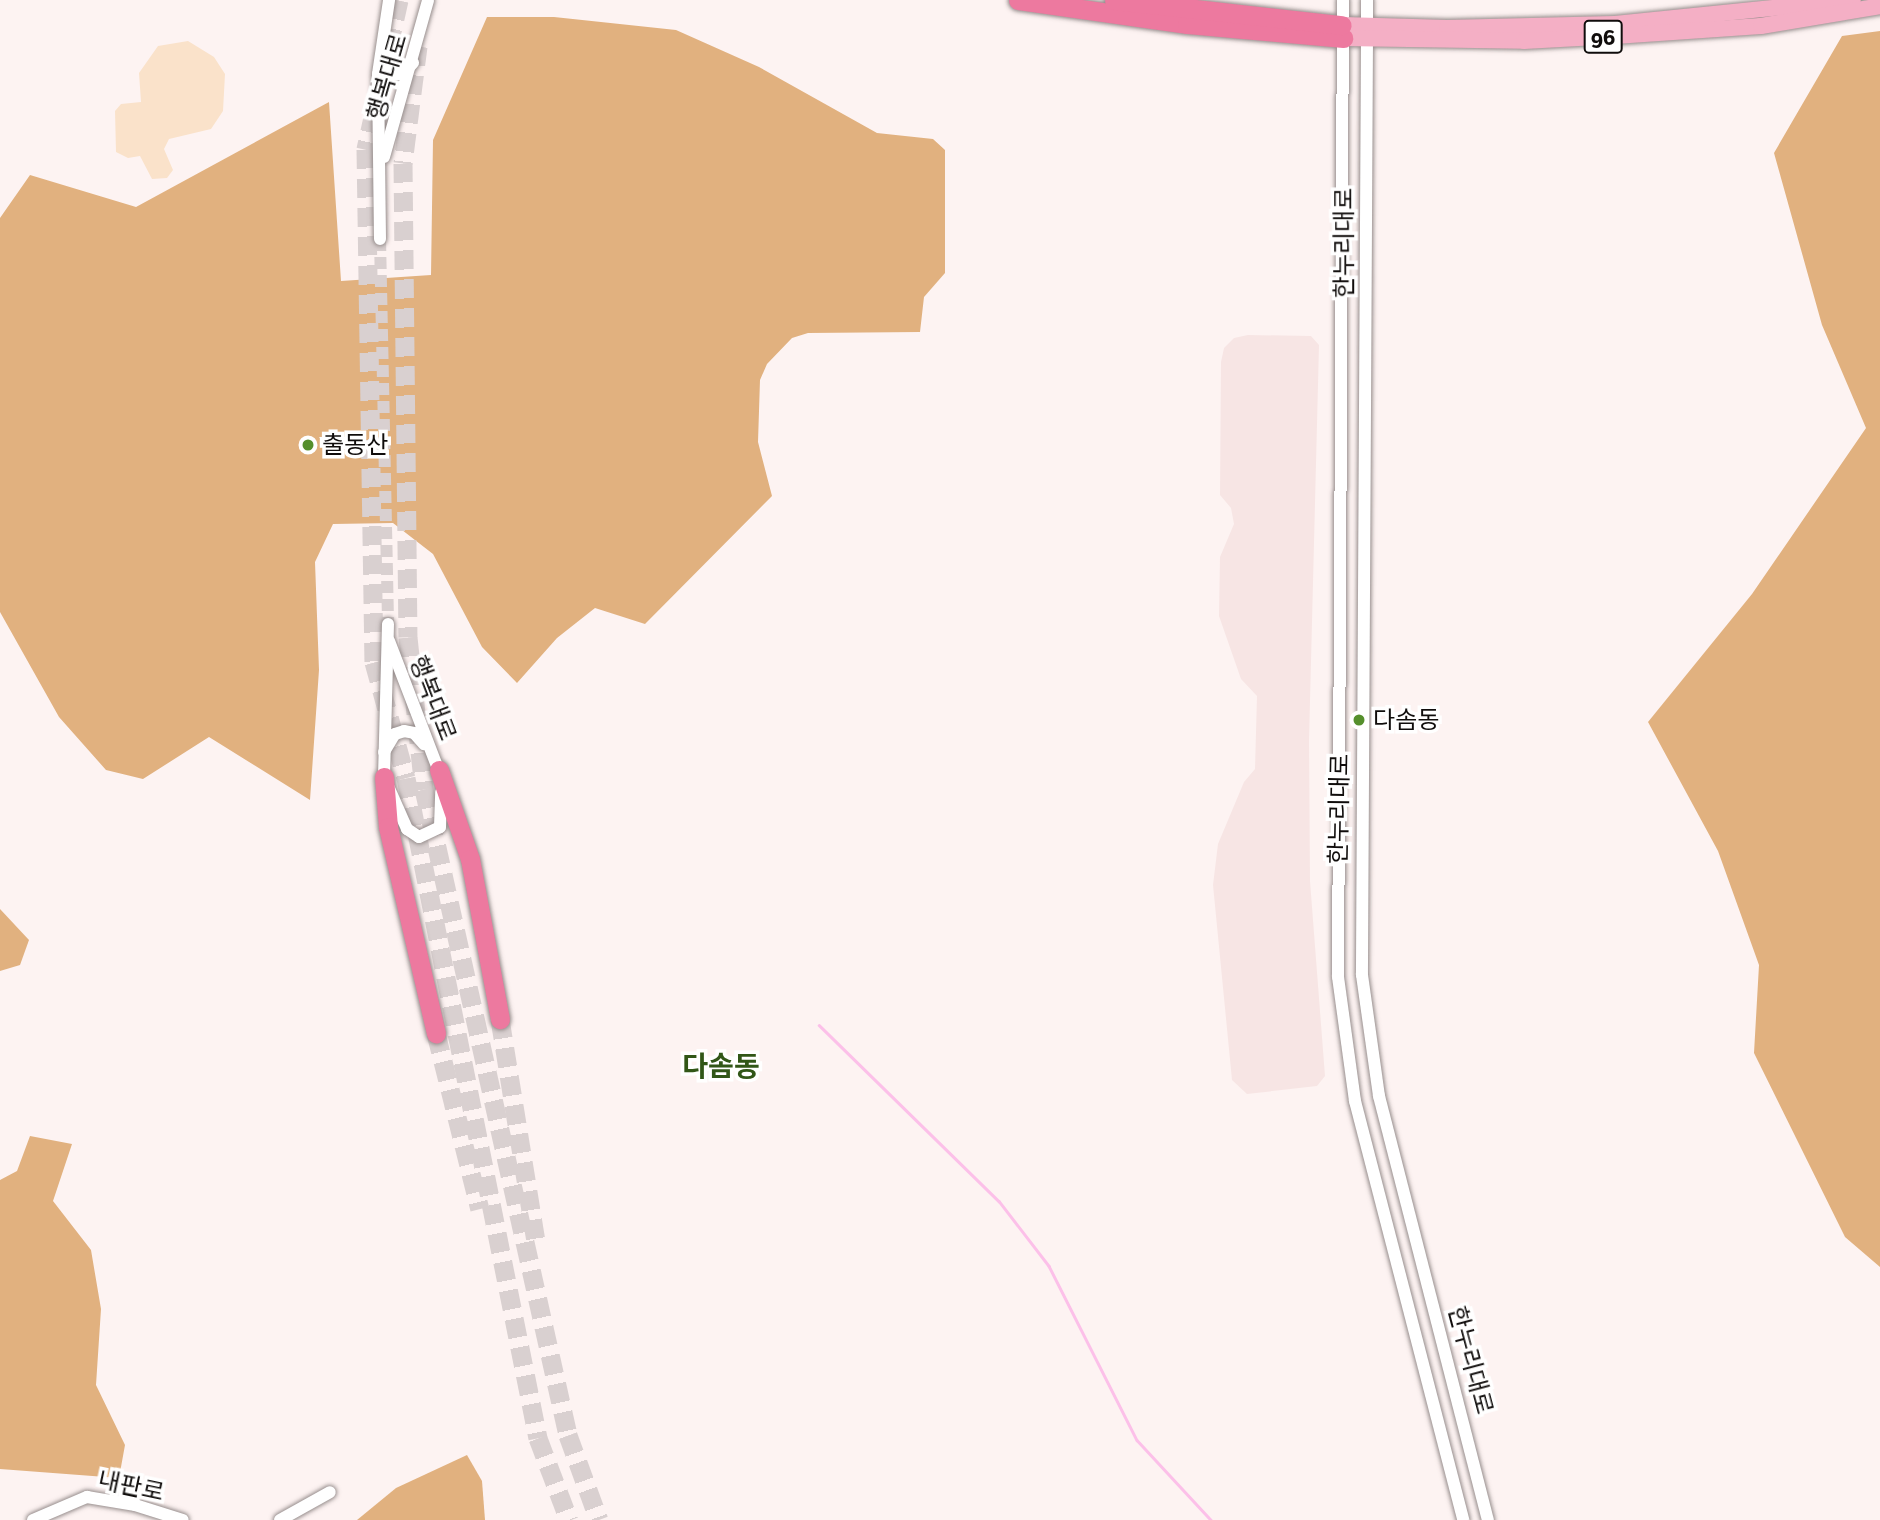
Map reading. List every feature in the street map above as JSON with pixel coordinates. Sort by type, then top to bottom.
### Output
[{"type":"highway","points":[[1018,0],[1187,24],[1343,31]]},
{"type":"highway","points":[[1114,0],[1343,31]]},
{"type":"highway","points":[[439,769],[470,859],[500,1019]]},
{"type":"highway","points":[[384,777],[388,827],[436,1033]]},
{"type":"main road","name":"96","points":[[1446,34],[1615,24],[1853,0]]},
{"type":"main road","name":"96","points":[[1367,32],[1537,40],[1761,26],[1880,6]]},
{"type":"main road","points":[[1343,31],[1367,32]]},
{"type":"street","name":"행복대로","points":[[380,239],[380,49],[389,0]]},
{"type":"street","name":"행복대로","points":[[382,164],[415,59],[428,0]]},
{"type":"street","name":"한누리대로","points":[[1343,0],[1338,977],[1355,1101],[1463,1520]]},
{"type":"street","name":"한누리대로","points":[[1367,0],[1362,975],[1379,1096],[1488,1520]]},
{"type":"street","points":[[380,49],[381,63],[394,74],[410,69],[415,59]]},
{"type":"street","name":"행복대로","points":[[384,777],[388,624]]},
{"type":"street","name":"행복대로","points":[[389,641],[429,750],[439,769]]},
{"type":"street","points":[[384,752],[395,734],[404,731],[414,733],[429,750]]},
{"type":"street","points":[[384,777],[398,814],[407,829],[419,837],[440,827],[439,769]]},
{"type":"street","points":[[280,1520],[330,1492]]},
{"type":"street","name":"내판로","points":[[33,1520],[87,1497],[135,1504],[183,1520]]},
{"type":"shaded area","points":[[487,17],[554,17],[676,30],[759,67],[877,133],[933,139],[945,150],[945,273],[924,297],[920,332],[808,333],[792,338],[767,364],[760,380],[758,442],[772,496],[645,624],[595,608],[557,638],[517,683],[482,647],[433,554],[393,523],[333,524],[315,562],[319,670],[310,800],[209,737],[143,779],[106,770],[59,717],[0,612],[0,218],[30,175],[136,207],[329,102],[341,281],[431,275],[433,140]]},
{"type":"shaded area","points":[[1880,31],[1880,1267],[1845,1237],[1754,1053],[1759,965],[1718,851],[1648,722],[1752,594],[1866,428],[1822,325],[1774,153],[1842,36]]},
{"type":"shaded area","points":[[188,41],[214,57],[225,74],[223,111],[211,129],[169,139],[164,149],[173,170],[167,178],[152,179],[140,156],[128,158],[116,152],[115,111],[121,104],[141,102],[139,73],[158,46]]},
{"type":"shaded area","points":[[1248,335],[1311,336],[1319,345],[1309,741],[1310,881],[1325,1076],[1317,1086],[1247,1094],[1232,1080],[1213,885],[1218,844],[1244,782],[1255,769],[1257,696],[1241,679],[1219,616],[1220,557],[1234,524],[1231,508],[1220,495],[1221,362],[1224,348],[1234,338]]},
{"type":"shaded area","points":[[0,909],[29,940],[20,965],[0,971]]},
{"type":"shaded area","points":[[30,1136],[72,1144],[53,1201],[91,1250],[101,1309],[96,1385],[125,1445],[119,1478],[0,1469],[0,1180],[17,1171]]},
{"type":"shaded area","points":[[467,1455],[482,1481],[485,1520],[357,1520],[396,1488]]},
{"type":"waterway","points":[[819,1025],[999,1201],[1049,1266],[1137,1440],[1211,1520]]},
{"type":"tunnel","points":[[399,0],[366,149],[374,662],[406,778],[538,1438],[569,1520]]},
{"type":"tunnel","points":[[418,46],[403,163],[408,637],[424,789],[568,1435],[599,1520]]},
{"type":"tunnel","points":[[380,239],[388,624]]},
{"type":"tunnel","points":[[500,1019],[537,1247]]},
{"type":"tunnel","points":[[436,1033],[480,1209]]},
{"type":"place","name":"출동산","points":[[308,445]]},
{"type":"place","name":"다솜동","points":[[1359,720]]},
{"type":"district","name":"다솜동","points":[[721,1067]]}]
